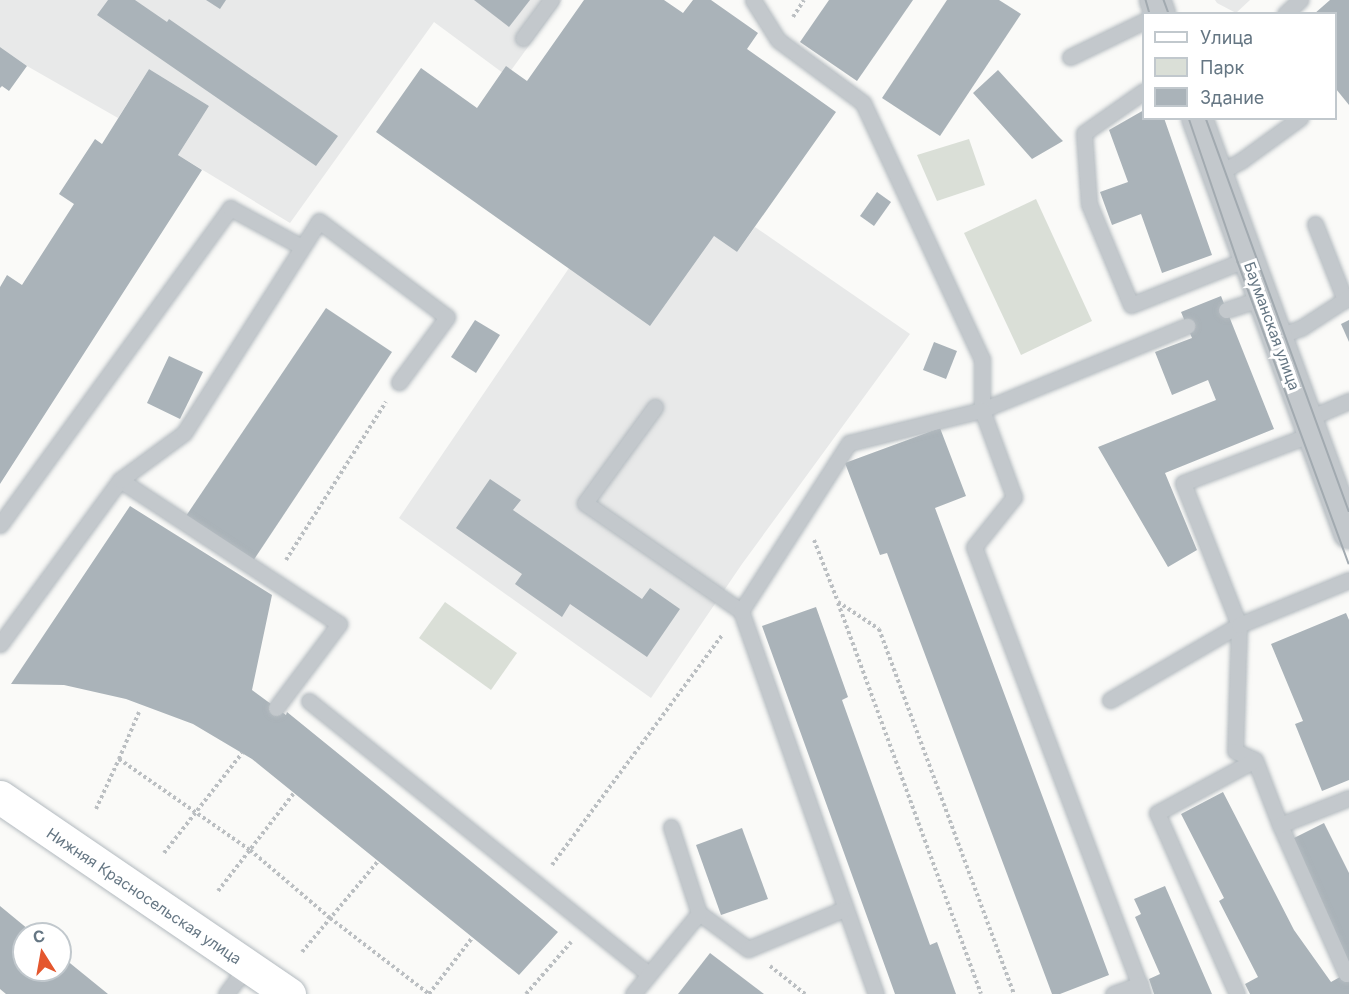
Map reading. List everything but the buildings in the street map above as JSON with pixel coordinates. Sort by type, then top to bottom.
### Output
[{"type":"street","name":"Бауманская улица","points":[[1198,120],[1349,533]]},
{"type":"street","name":"Нижняя Красносельская улица","points":[[0,796],[289,994]]},
{"type":"lane","points":[[523,38],[551,0]]},
{"type":"lane","points":[[753,0],[778,40],[863,103],[982,359],[982,410],[1014,497],[974,547],[1142,989],[1113,994]]},
{"type":"lane","points":[[1287,12],[1300,0]]},
{"type":"lane","points":[[1070,57],[1142,21]]},
{"type":"lane","points":[[1142,92],[1083,133],[1089,204],[1131,305],[1247,259]]},
{"type":"lane","points":[[1217,174],[1242,160],[1297,120]]},
{"type":"lane","points":[[0,525],[230,208],[302,247]]},
{"type":"lane","points":[[0,644],[120,480],[184,433],[319,221],[447,317],[399,382]]},
{"type":"lane","points":[[1276,337],[1301,328],[1347,299],[1316,224]]},
{"type":"lane","points":[[1226,310],[1262,297]]},
{"type":"lane","points":[[741,610],[849,443],[982,410],[1187,326]]},
{"type":"lane","points":[[1346,974],[1280,825],[1255,760],[1235,751],[1239,625],[1184,483],[1310,427],[1349,401]]},
{"type":"lane","points":[[655,407],[585,503],[741,610],[844,909],[876,994]]},
{"type":"lane","points":[[120,480],[339,624],[276,708]]},
{"type":"lane","points":[[1110,700],[1239,625],[1349,580]]},
{"type":"lane","points":[[309,701],[649,974]]},
{"type":"lane","points":[[1237,994],[1157,813],[1255,760]]},
{"type":"lane","points":[[1280,825],[1349,798]]},
{"type":"lane","points":[[671,827],[699,913],[748,949],[844,909]]},
{"type":"lane","points":[[633,994],[699,913]]},
{"type":"lane","points":[[226,994],[247,966]]},
{"type":"path","points":[[273,581],[399,382]]},
{"type":"path","points":[[804,512],[981,994]]},
{"type":"path","points":[[838,602],[879,629],[1014,994]]},
{"type":"path","points":[[537,885],[741,610]]},
{"type":"path","points":[[96,809],[139,711]]},
{"type":"path","points":[[164,853],[242,753]]},
{"type":"path","points":[[119,759],[197,811],[249,850],[330,918],[429,994],[472,938]]},
{"type":"path","points":[[218,891],[294,793]]},
{"type":"path","points":[[302,952],[378,861]]},
{"type":"path","points":[[526,994],[586,925]]},
{"type":"path","points":[[748,949],[805,994]]},
{"type":"shaded area","points":[[0,0],[562,0],[507,76],[434,22],[290,223],[178,155],[209,106],[149,69],[118,118],[27,66],[0,47]]},
{"type":"shaded area","points":[[1215,0],[1250,0],[1237,12]]},
{"type":"shaded area","points":[[755,227],[910,334],[742,564],[651,698],[399,518],[569,268],[714,236],[737,252]]},
{"type":"green space","points":[[969,139],[985,185],[937,201],[917,155]]},
{"type":"green space","points":[[1036,199],[1092,321],[1021,355],[964,233]]},
{"type":"green space","points":[[445,602],[517,653],[491,690],[419,638]]},
{"type":"tram line","points":[[1146,0],[1149,12]]},
{"type":"tram line","points":[[1164,0],[1168,12]]},
{"type":"tram line","points":[[1190,120],[1238,262],[1349,563]]},
{"type":"tram line","points":[[1207,120],[1349,511]]}]
